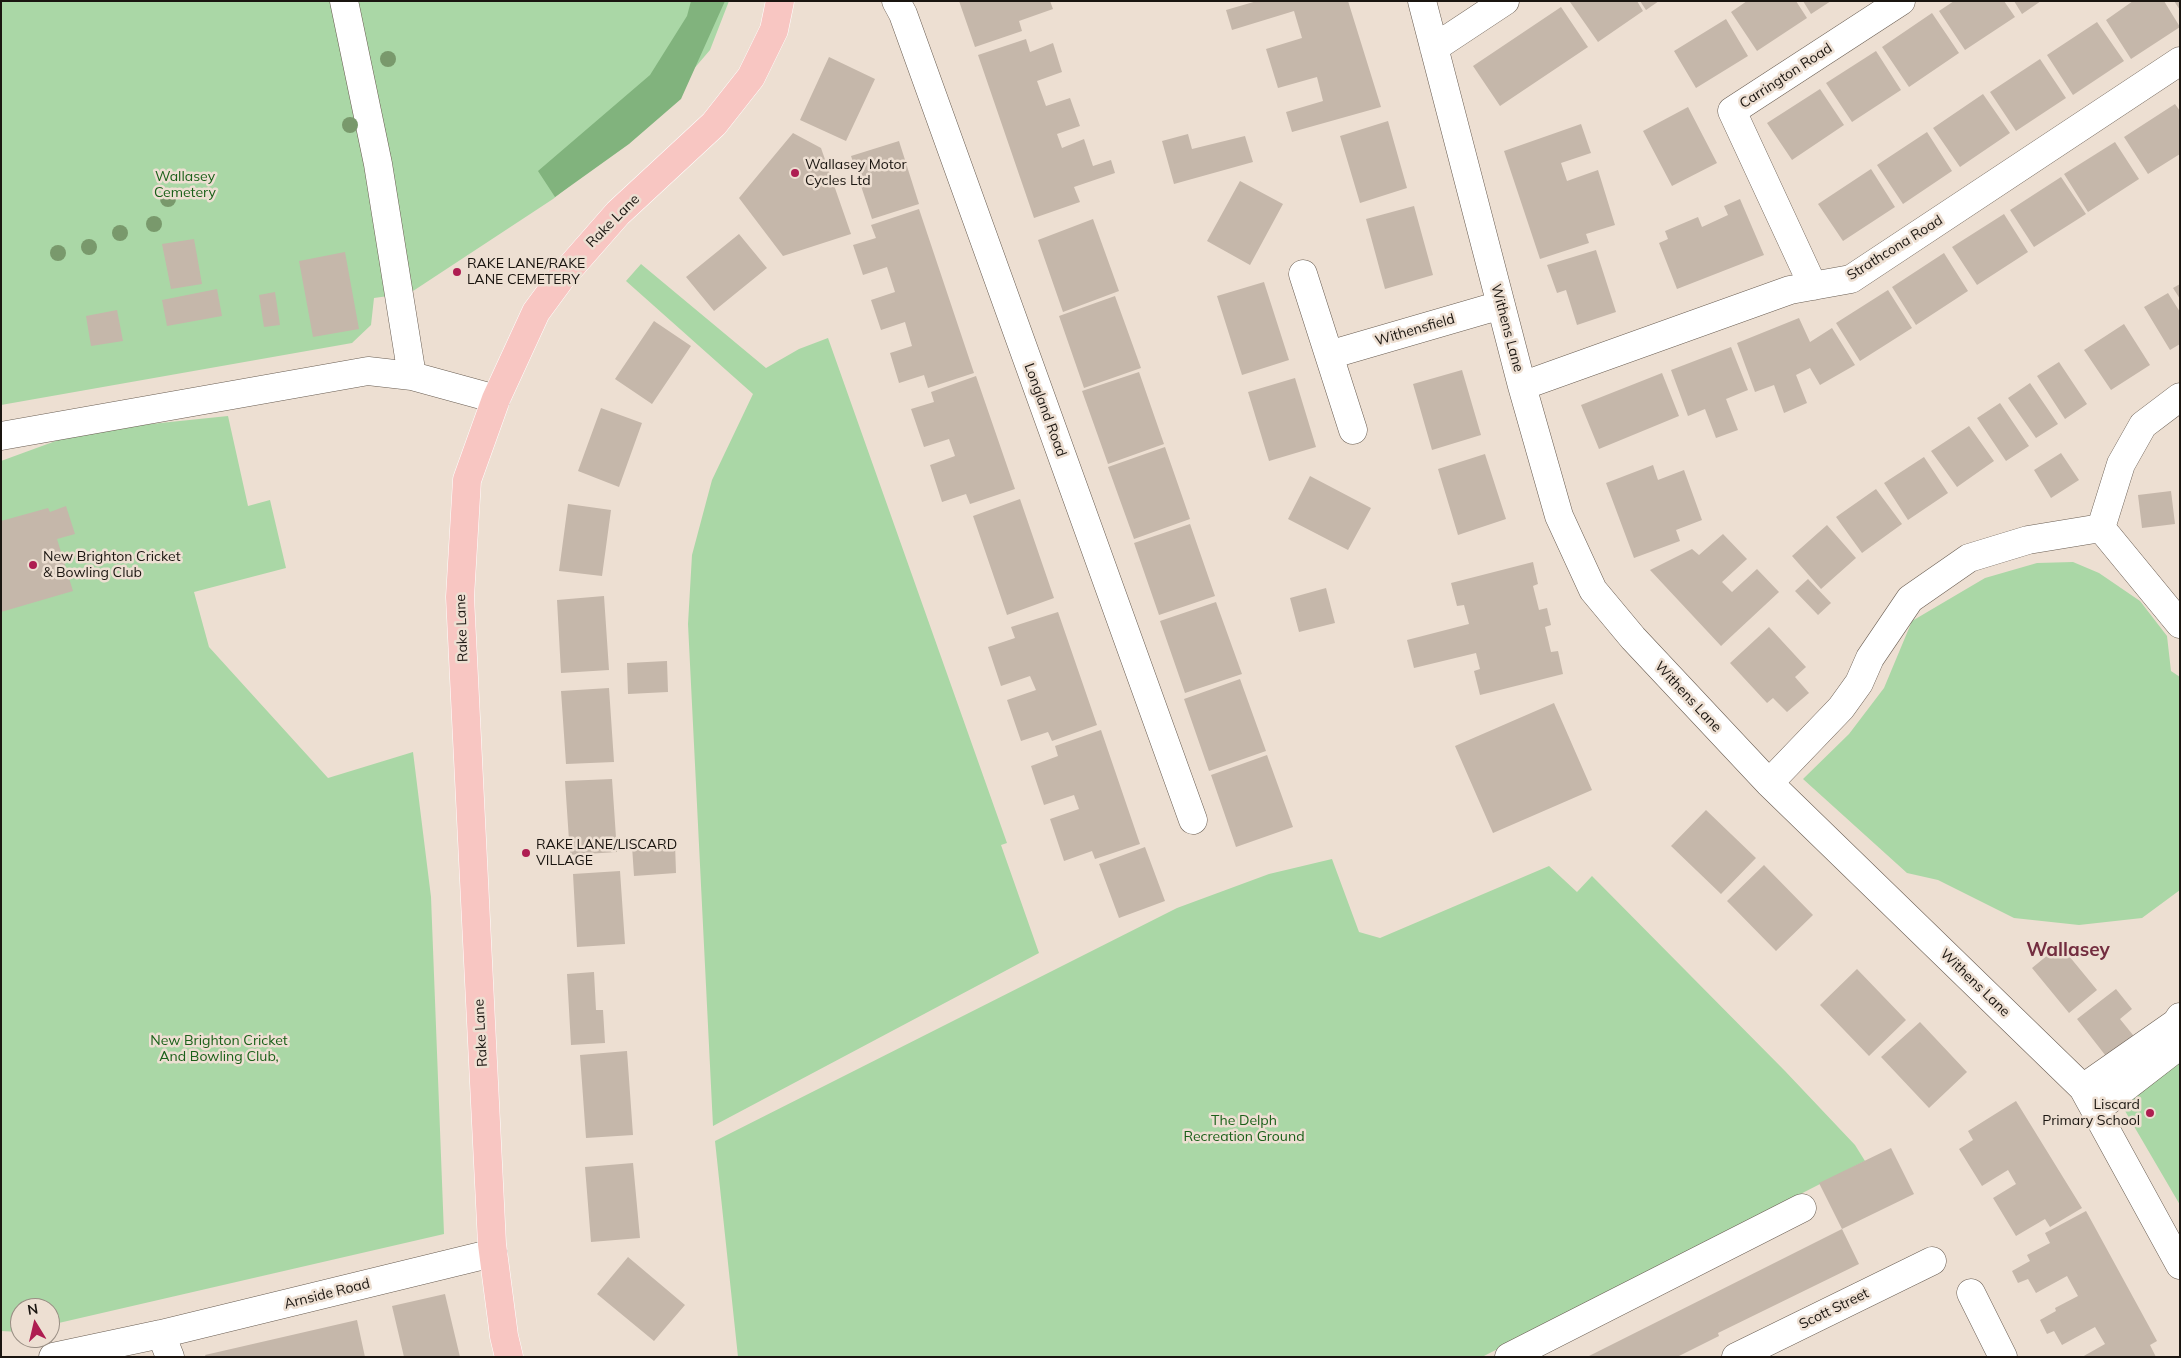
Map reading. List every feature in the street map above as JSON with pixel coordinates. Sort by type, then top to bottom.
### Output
[{"type":"main road","name":"Rake Lane","points":[[509,1357],[504,1336],[493,1253],[460,597],[467,480],[496,399],[536,312],[561,278],[618,213],[714,124],[750,77],[774,30],[780,1]]},
{"type":"street","points":[[344,1],[378,164],[412,376]]},
{"type":"street","name":"Longland Road","points":[[896,1],[903,14],[1193,820]]},
{"type":"street","name":"Withens Lane","points":[[1422,1],[1522,386],[1559,516],[1593,590],[1633,638],[1769,783],[2090,1099],[2180,1265]]},
{"type":"street","points":[[1434,48],[1505,1]]},
{"type":"street","name":"Carrington Road","points":[[1813,286],[1732,111],[1901,1]]},
{"type":"street","name":"Strathcona Road","points":[[1522,386],[1790,290],[1851,279],[2180,62]]},
{"type":"street","points":[[1303,274],[1353,430]]},
{"type":"street","name":"Withensfield","points":[[1328,355],[1501,305]]},
{"type":"street","points":[[1,436],[368,371],[412,376],[496,399]]},
{"type":"street","points":[[2101,528],[2121,464],[2143,424],[2180,397]]},
{"type":"street","points":[[1769,783],[1841,708],[1859,684],[1870,658],[1910,599],[1969,558],[2028,540],[2101,528]]},
{"type":"street","points":[[2101,528],[2180,624]]},
{"type":"street","points":[[2090,1099],[2176,1023],[2180,1017]]},
{"type":"street","points":[[2090,1099],[2180,1045]]},
{"type":"street","points":[[1509,1357],[1802,1208]]},
{"type":"street","name":"Arnside Road","points":[[53,1357],[165,1345],[493,1253]]},
{"type":"street","name":"Scott Street","points":[[1736,1357],[1932,1261]]},
{"type":"street","points":[[1971,1293],[2003,1357]]},
{"type":"green space","name":"Wallasey Cemetery","points":[[1,1],[729,1],[710,50],[645,126],[553,199],[410,293],[374,298],[371,325],[352,343],[1,405]]},
{"type":"green space","points":[[691,1],[725,1],[681,99],[629,144],[555,197],[538,171],[650,75],[687,16]]},
{"type":"green space","points":[[641,264],[766,368],[799,349],[828,338],[1007,843],[1001,845],[1039,953],[713,1126],[688,624],[692,555],[712,480],[753,394],[626,281]]},
{"type":"green space","name":"New Brighton Cricket And Bowling Club,","points":[[228,416],[248,506],[270,500],[286,568],[194,592],[209,647],[328,778],[413,752],[431,897],[444,1234],[60,1323],[60,1298],[10,1298],[10,1331],[1,1331],[1,461],[83,431]]},
{"type":"green space","points":[[2073,562],[2099,573],[2140,601],[2167,636],[2171,671],[2180,677],[2180,890],[2142,918],[2079,925],[2014,918],[1938,880],[1907,873],[1803,779],[1849,734],[1884,688],[1912,621],[1985,578],[2037,563]]},
{"type":"green space","name":"The Delph Recreation Ground","points":[[1332,859],[1359,932],[1380,938],[1549,866],[1577,892],[1592,876],[1785,1071],[1855,1145],[1865,1161],[1482,1357],[738,1357],[715,1141],[1177,908],[1269,874]]},
{"type":"green space","points":[[2180,1054],[2180,1205],[2121,1104]]},
{"type":"building","points":[[959,1],[1050,1],[1053,9],[1019,21],[1022,31],[975,47]]},
{"type":"building","points":[[1257,1],[1348,1],[1381,107],[1292,132],[1286,112],[1323,101],[1317,77],[1278,88],[1266,49],[1302,38],[1294,11],[1232,30],[1226,10]]},
{"type":"building","points":[[1637,1],[1643,11],[1598,42],[1570,2]]},
{"type":"building","points":[[1640,1],[1659,1],[1646,10]]},
{"type":"building","points":[[1747,1],[1796,1],[1807,18],[1757,51],[1731,12]]},
{"type":"building","points":[[1803,1],[1831,1],[1811,14]]},
{"type":"building","points":[[1954,1],[2004,1],[2015,17],[1965,50],[1939,11]]},
{"type":"building","points":[[2014,1],[2041,1],[2022,14]]},
{"type":"building","points":[[2133,1],[2164,1],[2180,27],[2131,59],[2106,20]]},
{"type":"building","points":[[2174,1],[2180,1],[2180,10]]},
{"type":"building","points":[[1561,7],[1588,47],[1500,106],[1473,66]]},
{"type":"building","points":[[1932,13],[1959,53],[1909,87],[1882,47]]},
{"type":"building","points":[[1726,19],[1748,56],[1696,88],[1674,51]]},
{"type":"building","points":[[2097,22],[2124,61],[2073,95],[2047,55]]},
{"type":"building","points":[[1026,39],[1030,52],[1053,43],[1062,72],[1037,81],[1046,106],[1070,98],[1080,126],[1057,134],[1062,148],[1084,139],[1093,166],[1111,160],[1115,173],[1074,187],[1080,202],[1034,218],[978,55]]},
{"type":"building","points":[[1876,51],[1901,90],[1852,122],[1826,83]]},
{"type":"building","points":[[829,57],[875,79],[846,141],[800,120]]},
{"type":"building","points":[[2040,59],[2066,98],[2016,131],[1990,92]]},
{"type":"building","points":[[1820,89],[1844,125],[1792,160],[1767,123]]},
{"type":"building","points":[[1983,94],[2010,133],[1960,167],[1933,128]]},
{"type":"building","points":[[2175,104],[2180,111],[2180,154],[2148,174],[2124,137]]},
{"type":"building","points":[[1688,107],[1717,163],[1672,186],[1643,131]]},
{"type":"building","points":[[1388,121],[1407,188],[1360,203],[1340,136]]},
{"type":"building","points":[[1581,124],[1591,153],[1561,163],[1567,181],[1598,170],[1615,225],[1586,234],[1589,243],[1540,259],[1504,151]]},
{"type":"building","points":[[1927,132],[1952,171],[1903,204],[1877,165]]},
{"type":"building","name":"Wallasey Motor Cycles Ltd","points":[[793,133],[821,148],[851,234],[783,256],[739,198]]},
{"type":"building","points":[[1188,134],[1192,149],[1245,136],[1253,162],[1174,184],[1162,141]]},
{"type":"building","points":[[899,141],[919,204],[872,219],[851,156]]},
{"type":"building","points":[[2115,142],[2139,179],[2088,212],[2064,174]]},
{"type":"building","points":[[1871,169],[1895,207],[1843,241],[1818,204]]},
{"type":"building","points":[[2061,177],[2086,214],[2034,247],[2010,210]]},
{"type":"building","points":[[1240,181],[1283,204],[1250,265],[1207,241]]},
{"type":"building","points":[[1740,199],[1764,255],[1677,289],[1659,243],[1668,239],[1665,231],[1698,217],[1702,227],[1728,215],[1724,206]]},
{"type":"building","points":[[1414,206],[1433,275],[1385,289],[1366,219]]},
{"type":"building","points":[[919,209],[974,373],[928,388],[924,375],[899,383],[890,353],[912,346],[905,322],[881,330],[871,300],[895,292],[887,267],[863,275],[853,245],[876,238],[871,225]]},
{"type":"building","points":[[2004,214],[2028,252],[1977,285],[1952,247]]},
{"type":"building","points":[[1093,219],[1119,291],[1063,312],[1038,240]]},
{"type":"building","points":[[739,234],[767,268],[714,311],[686,277]]},
{"type":"building","points":[[194,239],[202,284],[171,289],[162,244]]},
{"type":"building","points":[[1596,250],[1616,312],[1577,325],[1566,290],[1557,293],[1547,265]]},
{"type":"building","points":[[345,252],[359,329],[313,337],[299,261]]},
{"type":"building","points":[[1944,253],[1968,291],[1916,325],[1892,287]]},
{"type":"building","points":[[1264,282],[1289,360],[1242,375],[1217,296]]},
{"type":"building","points":[[2180,284],[2180,299],[2173,288]]},
{"type":"building","points":[[217,289],[222,316],[167,326],[162,300]]},
{"type":"building","points":[[1888,290],[1912,328],[1860,361],[1836,323]]},
{"type":"building","points":[[275,292],[280,325],[264,327],[259,295]]},
{"type":"building","points":[[2168,293],[2180,312],[2180,344],[2170,350],[2144,307]]},
{"type":"building","points":[[1115,296],[1141,368],[1084,388],[1059,316]]},
{"type":"building","points":[[117,310],[123,341],[91,346],[86,316]]},
{"type":"building","points":[[1799,318],[1810,342],[1832,328],[1855,365],[1820,385],[1810,368],[1796,375],[1807,403],[1784,413],[1774,385],[1755,392],[1737,343]]},
{"type":"building","points":[[654,321],[691,346],[652,404],[615,379]]},
{"type":"building","points":[[2124,324],[2150,365],[2111,390],[2084,350]]},
{"type":"building","points":[[1731,347],[1748,390],[1726,399],[1738,430],[1716,438],[1705,409],[1688,416],[1671,370]]},
{"type":"building","points":[[2059,362],[2087,404],[2065,419],[2037,376]]},
{"type":"building","points":[[1462,370],[1481,435],[1432,450],[1413,384]]},
{"type":"building","points":[[1139,372],[1164,444],[1108,464],[1082,391]]},
{"type":"building","points":[[1662,373],[1679,416],[1599,449],[1581,405]]},
{"type":"building","points":[[976,376],[1015,489],[970,504],[966,494],[942,502],[930,465],[955,456],[949,439],[924,447],[911,409],[934,402],[931,392]]},
{"type":"building","points":[[1295,378],[1316,447],[1269,461],[1248,392]]},
{"type":"building","points":[[2030,383],[2058,424],[2036,438],[2008,398]]},
{"type":"building","points":[[2000,403],[2029,446],[2006,461],[1977,418]]},
{"type":"building","points":[[601,408],[642,423],[619,487],[578,471]]},
{"type":"building","points":[[1969,426],[1994,461],[1957,487],[1931,451]]},
{"type":"building","points":[[1165,447],[1190,519],[1134,539],[1108,467]]},
{"type":"building","points":[[2061,453],[2079,480],[2051,498],[2034,470]]},
{"type":"building","points":[[1485,454],[1506,519],[1458,535],[1438,469]]},
{"type":"building","points":[[1924,457],[1948,493],[1908,520],[1884,483]]},
{"type":"building","points":[[1653,465],[1658,480],[1684,470],[1702,520],[1676,530],[1680,541],[1634,558],[1606,483]]},
{"type":"building","points":[[1310,476],[1371,508],[1348,550],[1288,519]]},
{"type":"building","points":[[1876,489],[1902,524],[1862,553],[1836,517]]},
{"type":"building","points":[[2171,491],[2175,524],[2142,528],[2138,495]]},
{"type":"building","points":[[1020,499],[1054,598],[1007,615],[973,516]]},
{"type":"building","points":[[568,504],[611,510],[602,576],[559,571]]},
{"type":"building","name":"New Brighton Cricket & Bowling Club","points":[[66,506],[75,534],[57,539],[73,591],[1,612],[1,521],[48,508],[50,512]]},
{"type":"building","points":[[1190,524],[1215,596],[1159,615],[1134,543]]},
{"type":"building","points":[[1827,525],[1856,558],[1821,589],[1792,556]]},
{"type":"building","points":[[1723,534],[1747,559],[1722,582],[1732,592],[1757,569],[1779,592],[1721,646],[1650,570],[1692,549],[1699,555]]},
{"type":"building","points":[[1533,562],[1538,584],[1533,586],[1539,610],[1547,608],[1551,625],[1545,627],[1551,652],[1558,651],[1563,674],[1480,695],[1474,671],[1480,669],[1476,653],[1414,668],[1407,640],[1469,624],[1464,605],[1457,606],[1451,583]]},
{"type":"building","points":[[1808,579],[1831,603],[1818,615],[1795,591]]},
{"type":"building","points":[[1326,588],[1335,623],[1299,632],[1290,598]]},
{"type":"building","points":[[604,596],[609,670],[561,673],[557,600]]},
{"type":"building","points":[[1216,602],[1242,674],[1185,693],[1160,621]]},
{"type":"building","points":[[1058,612],[1097,725],[1052,741],[1048,732],[1021,741],[1007,700],[1036,690],[1030,676],[1001,686],[988,647],[1015,638],[1011,627]]},
{"type":"building","points":[[1769,627],[1806,667],[1795,677],[1809,693],[1787,712],[1773,698],[1767,703],[1730,663]]},
{"type":"building","points":[[667,661],[668,692],[628,694],[627,663]]},
{"type":"building","points":[[1240,679],[1266,751],[1209,771],[1184,699]]},
{"type":"building","points":[[609,688],[614,762],[566,764],[561,691]]},
{"type":"building","points":[[1554,703],[1592,790],[1493,833],[1455,746]]},
{"type":"building","points":[[1101,730],[1140,844],[1095,859],[1092,851],[1064,861],[1050,819],[1079,809],[1074,795],[1044,805],[1031,766],[1058,756],[1055,746]]},
{"type":"building","points":[[1267,755],[1293,827],[1236,847],[1211,775]]},
{"type":"building","points":[[612,779],[617,852],[570,855],[565,781]]},
{"type":"building","points":[[1706,810],[1756,858],[1721,894],[1671,846]]},
{"type":"building","points":[[675,843],[676,873],[634,876],[632,846]]},
{"type":"building","points":[[1145,847],[1165,901],[1119,918],[1099,864]]},
{"type":"building","points":[[1764,865],[1813,915],[1776,951],[1727,901]]},
{"type":"building","points":[[620,871],[625,944],[577,947],[573,874]]},
{"type":"building","points":[[2060,945],[2097,990],[2069,1013],[2032,968]]},
{"type":"building","points":[[1857,969],[1906,1020],[1869,1056],[1820,1005]]},
{"type":"building","points":[[594,972],[596,1010],[603,1010],[605,1043],[571,1045],[567,974]]},
{"type":"building","points":[[2116,989],[2132,1009],[2120,1019],[2137,1040],[2109,1060],[2077,1019]]},
{"type":"building","points":[[1920,1022],[1967,1072],[1929,1108],[1881,1057]]},
{"type":"building","points":[[627,1051],[633,1135],[586,1138],[580,1055]]},
{"type":"building","points":[[2016,1101],[2082,1208],[2050,1227],[2045,1219],[2016,1236],[1993,1198],[2016,1184],[2008,1170],[1982,1186],[1959,1149],[1973,1140],[1968,1131]]},
{"type":"building","points":[[1891,1148],[1914,1194],[1842,1229],[1819,1183]]},
{"type":"building","points":[[633,1163],[640,1238],[591,1242],[585,1167]]},
{"type":"building","points":[[2086,1211],[2157,1341],[2150,1345],[2156,1357],[2082,1357],[2105,1344],[2095,1327],[2062,1345],[2054,1331],[2047,1334],[2040,1320],[2056,1311],[2055,1308],[2078,1296],[2067,1276],[2036,1293],[2028,1279],[2018,1283],[2012,1271],[2030,1261],[2027,1255],[2050,1243],[2045,1233]]},
{"type":"building","points":[[1842,1229],[1859,1264],[1718,1333],[1719,1336],[1677,1357],[1587,1357]]},
{"type":"building","points":[[628,1257],[685,1305],[654,1341],[597,1294]]},
{"type":"building","points":[[445,1294],[460,1357],[404,1357],[392,1306]]},
{"type":"building","points":[[357,1320],[365,1357],[206,1357],[205,1355]]},
{"type":"place","name":"Wallasey Motor Cycles Ltd","points":[[795,173]]},
{"type":"place","name":"RAKE LANE/RAKE LANE CEMETERY","points":[[457,272]]},
{"type":"place","name":"New Brighton Cricket & Bowling Club","points":[[33,565]]},
{"type":"place","name":"RAKE LANE/LISCARD VILLAGE","points":[[526,853]]},
{"type":"place","name":"Liscard Primary School","points":[[2150,1113]]},
{"type":"district","name":"Wallasey","points":[[2068,950]]}]
